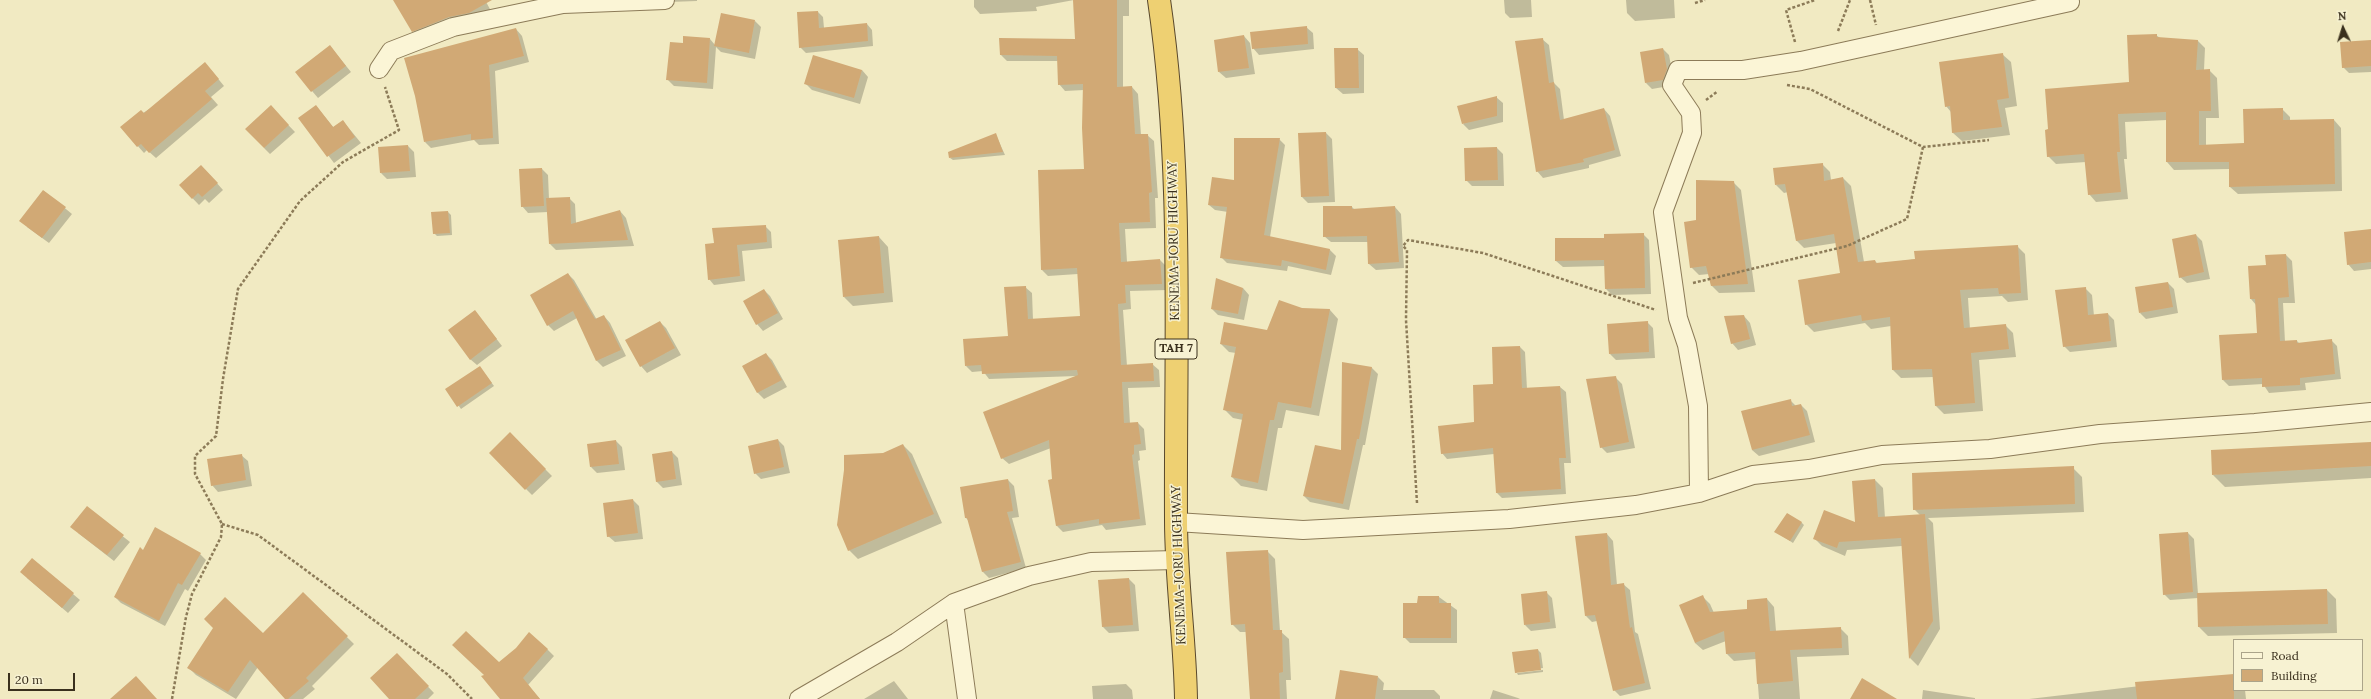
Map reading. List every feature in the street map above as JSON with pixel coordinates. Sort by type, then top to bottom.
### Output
[{"type":"highway","name":"KENEMA-JORU HIGHWAY","points":[[1159,0],[1169,67],[1173,164],[1176,277],[1176,522],[1186,699]]},
{"type":"street","points":[[379,69],[391,51],[416,40],[454,27],[563,2],[666,0]]},
{"type":"street","points":[[1699,493],[1698,406],[1687,345],[1678,318],[1663,212],[1692,133],[1691,114],[1672,85],[1678,70],[1743,70],[1801,61],[2070,2]]},
{"type":"street","points":[[1176,522],[1303,530],[1509,519],[1636,504],[1699,493],[1753,476],[1808,469],[1882,455],[1990,448],[2100,434],[2255,423],[2371,412]]},
{"type":"street","points":[[799,699],[898,642],[954,603],[1029,576],[1091,562],[1177,560]]},
{"type":"street","points":[[954,603],[967,699]]},
{"type":"path","points":[[1696,3],[1704,0]]},
{"type":"path","points":[[1801,61],[1786,10],[1815,0]]},
{"type":"path","points":[[1830,54],[1850,0]]},
{"type":"path","points":[[1870,0],[1880,43]]},
{"type":"path","points":[[172,699],[186,617],[192,594],[221,536],[222,524],[195,474],[195,456],[216,436],[223,379],[238,289],[300,201],[343,162],[399,130],[379,69]]},
{"type":"path","points":[[1782,84],[1810,89],[1923,147],[1989,140]]},
{"type":"path","points":[[1691,114],[1723,86]]},
{"type":"path","points":[[1673,287],[1848,246],[1907,219],[1923,147]]},
{"type":"path","points":[[1418,524],[1406,320],[1407,250],[1403,246],[1408,240],[1483,253],[1678,318]]},
{"type":"path","points":[[222,524],[258,535],[447,674],[472,699]]},
{"type":"building","points":[[393,0],[492,0],[469,13],[449,17],[412,32]]},
{"type":"building","points":[[1073,0],[1117,0],[1117,87],[1132,86],[1135,134],[1148,134],[1152,192],[1149,193],[1150,222],[1119,223],[1121,262],[1160,259],[1162,284],[1125,285],[1126,303],[1118,304],[1121,365],[1153,363],[1154,381],[1122,382],[1124,423],[1138,422],[1141,444],[1134,445],[1134,454],[1132,455],[1140,519],[1099,524],[1099,519],[1056,526],[1048,480],[1052,479],[1049,440],[1001,459],[983,412],[1078,375],[1077,370],[982,374],[981,365],[965,366],[963,339],[1008,336],[1004,287],[1026,286],[1028,319],[1080,316],[1077,268],[1041,270],[1038,170],[1084,169],[1082,128],[1083,84],[1058,85],[1057,56],[1000,55],[999,38],[1075,39]]},
{"type":"building","points":[[818,11],[819,28],[867,23],[868,41],[799,48],[797,12]]},
{"type":"building","points":[[721,13],[755,20],[749,53],[714,46]]},
{"type":"building","points":[[1307,26],[1308,44],[1252,49],[1250,32]]},
{"type":"building","points":[[516,28],[524,56],[489,65],[493,138],[471,140],[471,134],[424,142],[415,96],[404,58]]},
{"type":"building","points":[[2157,34],[2157,37],[2198,40],[2196,70],[2210,69],[2211,111],[2199,111],[2199,145],[2244,143],[2243,109],[2283,108],[2283,120],[2334,119],[2335,184],[2229,187],[2229,162],[2166,162],[2166,112],[2118,114],[2120,152],[2117,152],[2121,192],[2088,195],[2084,154],[2047,157],[2045,130],[2048,129],[2045,89],[2129,82],[2127,35]]},
{"type":"building","points":[[1244,35],[1249,68],[1218,72],[1214,40]]},
{"type":"building","points":[[683,36],[710,38],[707,83],[666,80],[670,42],[683,43]]},
{"type":"building","points":[[1543,38],[1549,83],[1554,82],[1560,120],[1604,108],[1615,150],[1583,159],[1584,162],[1536,172],[1515,41]]},
{"type":"building","points":[[2371,40],[2371,66],[2342,68],[2340,42]]},
{"type":"building","points":[[330,45],[346,66],[311,92],[295,72]]},
{"type":"building","points":[[1334,48],[1358,48],[1359,88],[1335,88]]},
{"type":"building","points":[[1663,48],[1667,69],[1663,80],[1645,83],[1640,52]]},
{"type":"building","points":[[2003,53],[2009,98],[1997,100],[2002,127],[1952,133],[1950,106],[1945,107],[1939,62]]},
{"type":"building","points":[[813,55],[862,70],[854,98],[804,84]]},
{"type":"building","points":[[205,62],[219,79],[205,91],[212,99],[149,153],[141,144],[137,147],[120,127],[141,110],[144,113]]},
{"type":"building","points":[[1497,96],[1497,116],[1462,124],[1457,106]]},
{"type":"building","points":[[271,105],[289,125],[264,148],[245,129]]},
{"type":"building","points":[[316,105],[333,127],[343,120],[355,137],[327,157],[298,118]]},
{"type":"building","points":[[1326,132],[1329,196],[1301,197],[1298,133]]},
{"type":"building","points":[[996,133],[1003,152],[949,158],[948,152]]},
{"type":"building","points":[[1234,138],[1280,138],[1264,235],[1330,249],[1326,270],[1282,260],[1281,266],[1220,258],[1227,207],[1208,205],[1212,177],[1234,180]]},
{"type":"building","points":[[408,145],[410,171],[380,173],[378,147]]},
{"type":"building","points":[[1497,147],[1498,180],[1465,181],[1464,148]]},
{"type":"building","points":[[1823,163],[1824,181],[1843,177],[1858,262],[1875,260],[1876,263],[1915,259],[1914,251],[2018,245],[2021,293],[1999,294],[1998,288],[1960,290],[1964,328],[2006,324],[2009,349],[1971,353],[1975,403],[1935,406],[1932,369],[1892,370],[1890,317],[1862,321],[1861,315],[1805,325],[1798,280],[1840,273],[1834,234],[1796,241],[1785,184],[1775,185],[1773,168]]},
{"type":"building","points":[[201,165],[218,183],[202,197],[198,193],[192,199],[179,185]]},
{"type":"building","points":[[542,168],[544,206],[521,207],[519,169]]},
{"type":"building","points":[[1696,180],[1734,181],[1748,284],[1711,286],[1706,266],[1690,268],[1684,222],[1696,220]]},
{"type":"building","points":[[43,190],[66,207],[42,238],[19,221]]},
{"type":"building","points":[[570,197],[571,224],[620,210],[628,240],[549,244],[546,198]]},
{"type":"building","points":[[1323,206],[1352,206],[1352,209],[1395,206],[1399,262],[1368,264],[1367,236],[1323,237]]},
{"type":"building","points":[[448,211],[450,233],[433,234],[431,212]]},
{"type":"building","points":[[766,225],[767,242],[737,245],[740,276],[708,280],[705,244],[714,243],[712,228]]},
{"type":"building","points":[[2371,229],[2371,262],[2347,265],[2344,232]]},
{"type":"building","points":[[1644,233],[1645,288],[1605,289],[1604,260],[1555,261],[1555,238],[1604,238],[1604,234]]},
{"type":"building","points":[[2196,234],[2204,272],[2179,278],[2172,239]]},
{"type":"building","points":[[879,236],[884,293],[843,297],[838,240]]},
{"type":"building","points":[[2286,254],[2289,297],[2278,298],[2280,341],[2297,340],[2297,343],[2332,339],[2335,374],[2300,378],[2300,385],[2262,387],[2262,378],[2222,380],[2219,335],[2257,333],[2255,299],[2250,299],[2248,266],[2266,265],[2265,255]]},
{"type":"building","points":[[568,273],[595,319],[604,315],[621,350],[596,361],[573,311],[547,326],[530,295]]},
{"type":"building","points":[[1216,278],[1243,288],[1238,314],[1211,309]]},
{"type":"building","points":[[2168,282],[2173,307],[2139,313],[2135,287]]},
{"type":"building","points":[[2086,287],[2088,315],[2108,313],[2111,341],[2063,347],[2055,290]]},
{"type":"building","points":[[764,289],[778,313],[756,325],[743,301]]},
{"type":"building","points":[[1279,300],[1302,308],[1330,309],[1311,408],[1278,402],[1274,420],[1270,420],[1258,483],[1231,477],[1243,414],[1223,410],[1236,347],[1220,344],[1224,322],[1267,330]]},
{"type":"building","points":[[475,310],[497,339],[470,360],[448,330]]},
{"type":"building","points":[[1744,315],[1750,339],[1731,344],[1724,316]]},
{"type":"building","points":[[660,321],[675,348],[640,367],[625,340]]},
{"type":"building","points":[[1648,321],[1649,352],[1609,354],[1607,324]]},
{"type":"building","points":[[1520,346],[1522,388],[1560,386],[1566,458],[1559,458],[1561,489],[1496,493],[1493,448],[1441,454],[1438,426],[1474,422],[1473,385],[1493,384],[1492,347]]},
{"type":"building","points":[[766,353],[782,380],[757,393],[742,366]]},
{"type":"building","points":[[1342,362],[1372,367],[1359,439],[1357,439],[1343,504],[1303,496],[1315,445],[1341,450]]},
{"type":"building","points":[[480,366],[492,383],[457,407],[445,389]]},
{"type":"building","points":[[1616,376],[1629,442],[1600,448],[1586,379]]},
{"type":"building","points":[[1791,399],[1792,406],[1801,404],[1810,435],[1752,450],[1741,411]]},
{"type":"building","points":[[510,432],[546,469],[525,490],[489,453]]},
{"type":"building","points":[[778,439],[784,467],[754,474],[748,446]]},
{"type":"building","points":[[616,440],[619,464],[590,467],[587,444]]},
{"type":"building","points":[[2371,442],[2371,466],[2212,475],[2211,450]]},
{"type":"building","points":[[903,444],[934,514],[848,551],[837,525],[844,470],[844,455],[883,453]]},
{"type":"building","points":[[672,451],[676,479],[656,482],[652,454]]},
{"type":"building","points":[[242,454],[246,480],[211,486],[207,459]]},
{"type":"building","points":[[2074,466],[2075,504],[1913,510],[1912,473]]},
{"type":"building","points":[[1008,479],[1013,511],[1007,512],[1021,562],[982,572],[967,518],[965,518],[960,487]]},
{"type":"building","points":[[1875,479],[1878,517],[1925,514],[1933,621],[1909,659],[1901,538],[1839,542],[1837,548],[1813,539],[1824,510],[1855,522],[1852,481]]},
{"type":"building","points":[[633,499],[638,533],[607,537],[603,503]]},
{"type":"building","points":[[87,506],[124,535],[107,555],[70,527]]},
{"type":"building","points":[[1787,513],[1802,522],[1790,541],[1774,532]]},
{"type":"building","points":[[155,527],[201,553],[182,585],[178,583],[159,621],[114,597],[140,547],[143,550]]},
{"type":"building","points":[[2188,532],[2193,592],[2163,595],[2159,534]]},
{"type":"building","points":[[1607,533],[1611,585],[1624,583],[1630,628],[1632,627],[1645,683],[1613,691],[1595,615],[1585,616],[1575,536]]},
{"type":"building","points":[[1268,550],[1273,630],[1282,630],[1283,672],[1279,673],[1280,699],[1250,699],[1245,624],[1231,625],[1226,552]]},
{"type":"building","points":[[32,558],[74,593],[62,608],[20,572]]},
{"type":"building","points":[[1129,578],[1133,625],[1102,627],[1098,580]]},
{"type":"building","points":[[2327,589],[2328,624],[2198,627],[2197,593]]},
{"type":"building","points":[[1547,591],[1550,622],[1524,625],[1521,594]]},
{"type":"building","points":[[303,592],[348,636],[306,678],[309,681],[288,699],[285,699],[250,660],[228,692],[187,668],[213,628],[204,619],[225,597],[263,633]]},
{"type":"building","points":[[1703,595],[1710,612],[1747,609],[1747,600],[1767,598],[1770,631],[1841,627],[1842,648],[1790,650],[1793,681],[1757,684],[1755,652],[1726,654],[1724,631],[1695,643],[1679,605]]},
{"type":"building","points":[[1418,596],[1439,596],[1439,603],[1451,603],[1451,638],[1403,638],[1403,603],[1417,603]]},
{"type":"building","points":[[466,631],[499,662],[516,648],[529,632],[548,649],[523,678],[540,699],[500,699],[481,676],[484,675],[452,645]]},
{"type":"building","points":[[1538,649],[1541,670],[1515,673],[1512,652]]},
{"type":"building","points":[[397,653],[429,686],[415,699],[389,699],[370,678]]},
{"type":"building","points":[[1340,670],[1378,676],[1375,699],[1335,699]]},
{"type":"building","points":[[2233,674],[2234,699],[2137,699],[2135,682]]},
{"type":"building","points":[[136,676],[157,699],[110,699]]},
{"type":"building","points":[[1862,678],[1897,699],[1850,699]]}]
